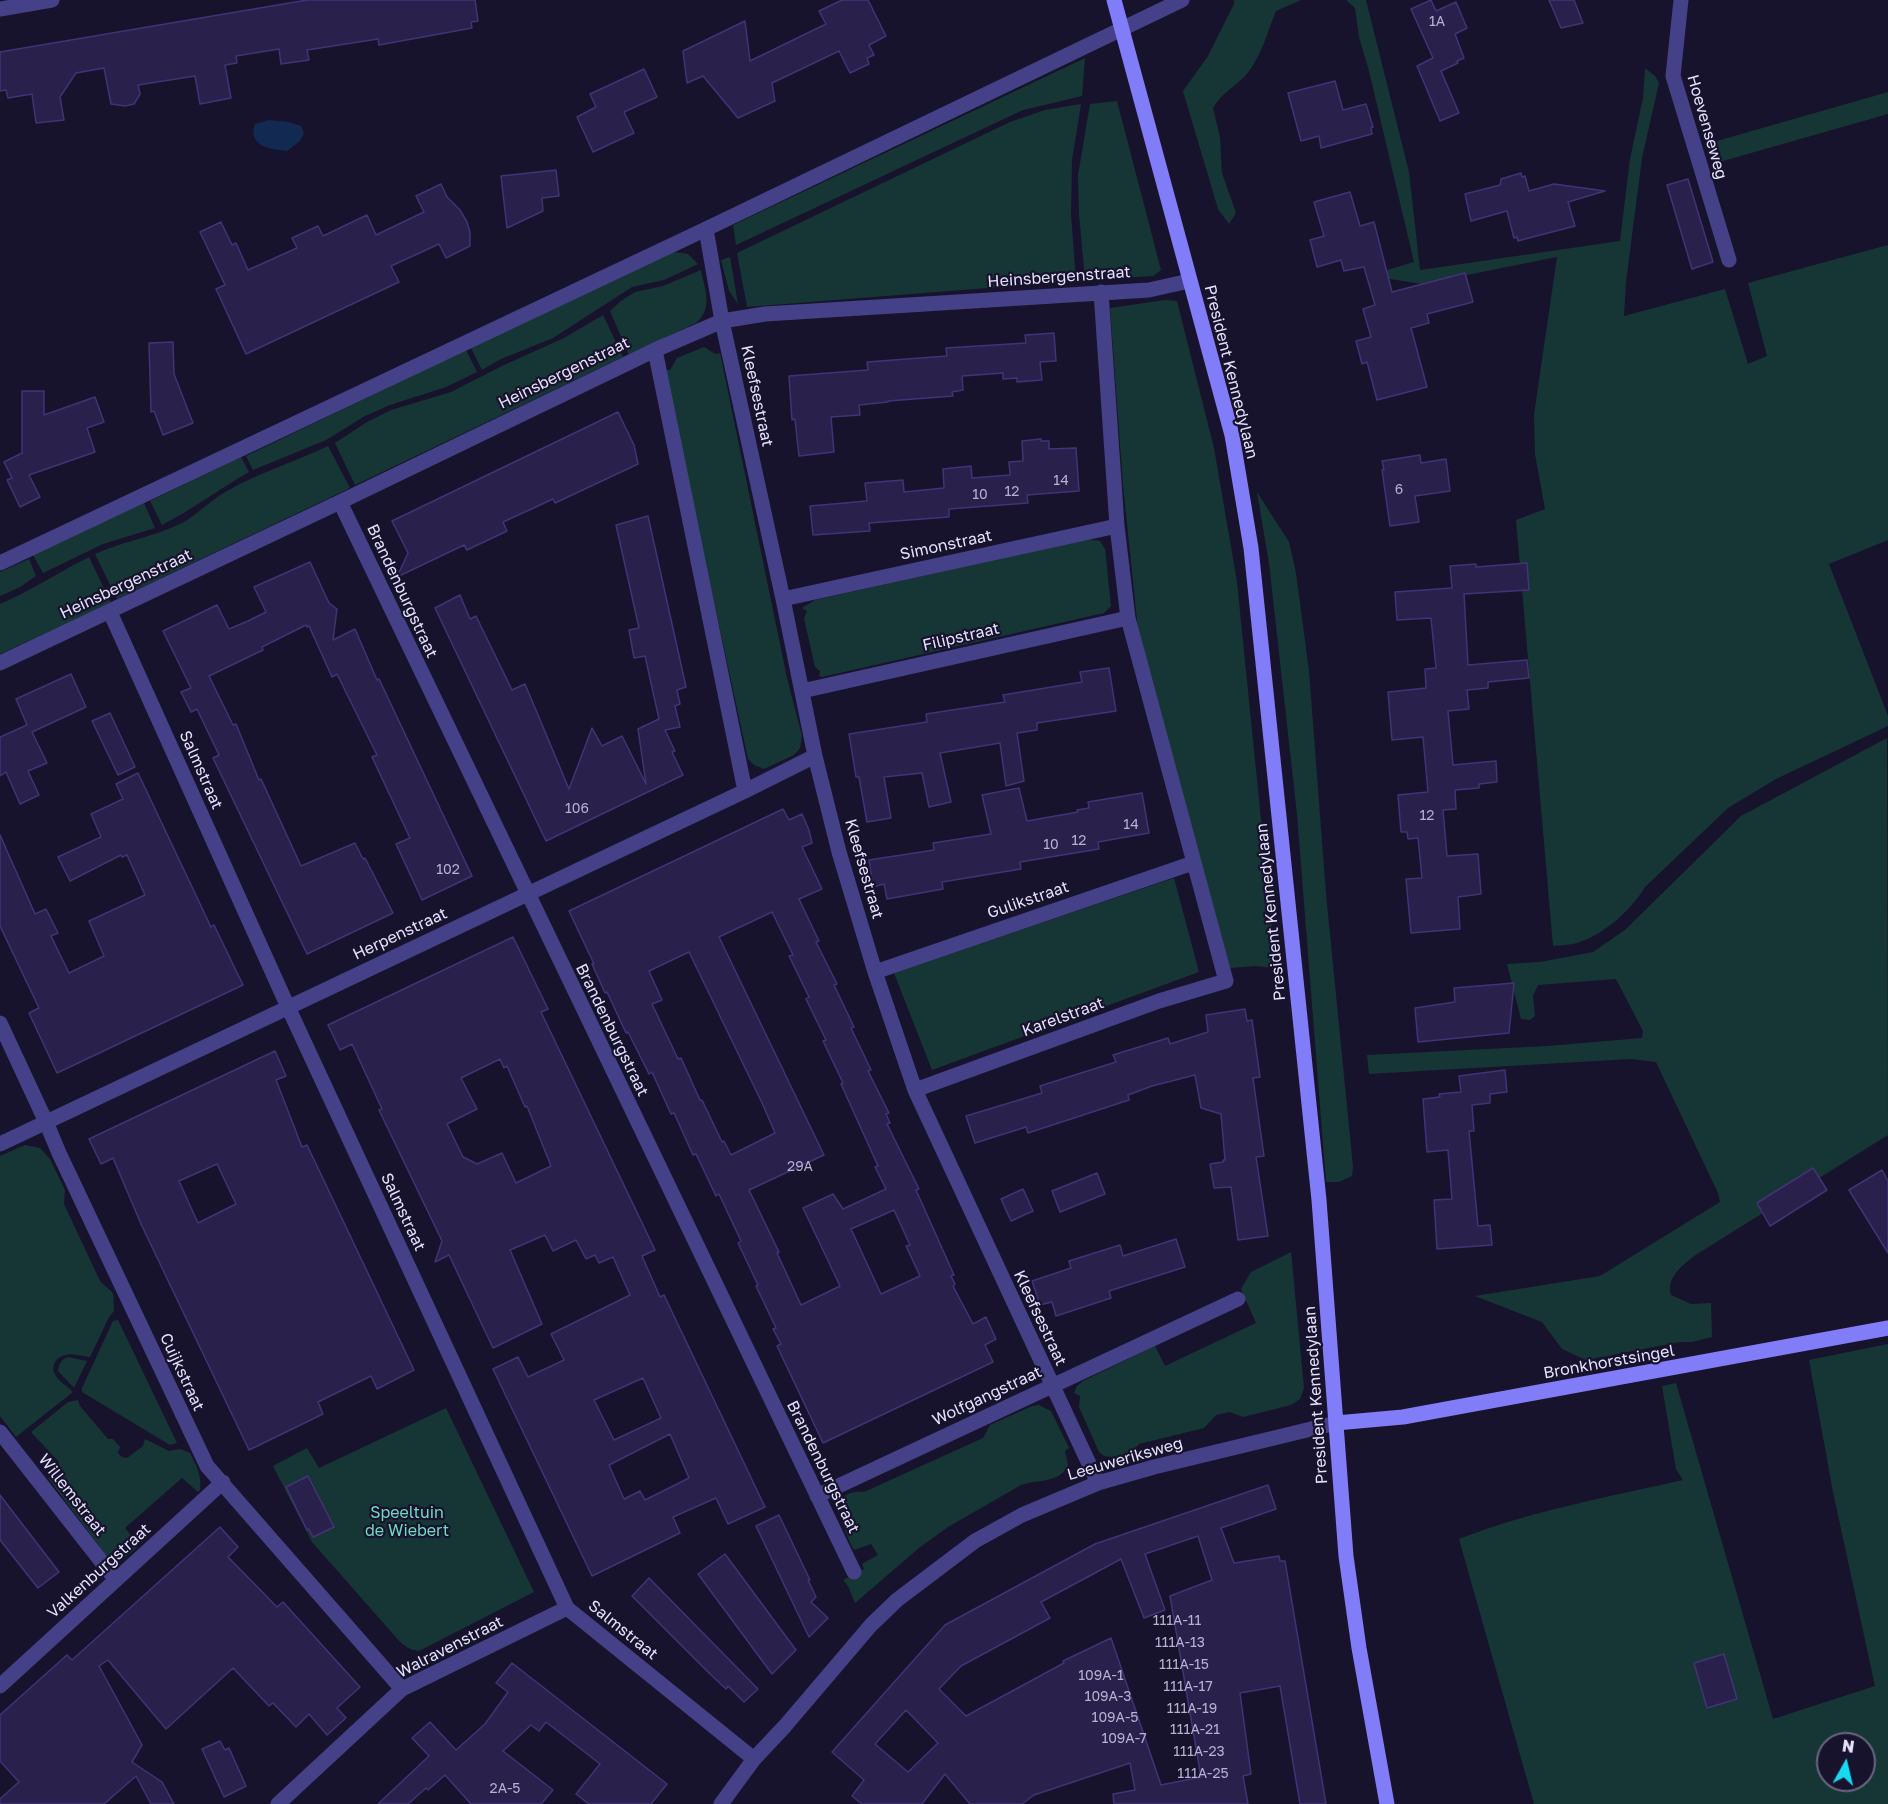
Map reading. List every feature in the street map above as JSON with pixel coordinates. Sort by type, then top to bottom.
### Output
[{"type":"street","points":[[0,9],[52,0]]},
{"type":"street","name":"President Kennedylaan","points":[[1114,0],[1232,435],[1251,548],[1319,1200],[1346,1556],[1359,1648],[1387,1804]]},
{"type":"street","points":[[0,563],[706,229],[1182,0]]},
{"type":"street","name":"Hoevenseweg","points":[[1681,0],[1673,76],[1729,260]]},
{"type":"street","name":"Kleefsestraat","points":[[706,229],[722,321],[783,599],[814,756],[875,972],[915,1090],[1098,1483]]},
{"type":"street","name":"Heinsbergenstraat","points":[[0,663],[655,350],[722,321],[765,314],[1149,290],[1189,281]]},
{"type":"street","points":[[1101,292],[1117,526],[1128,618],[1193,862]]},
{"type":"street","points":[[655,350],[746,791]]},
{"type":"street","name":"Brandenburgstraat","points":[[340,502],[854,1572]]},
{"type":"street","name":"Simonstraat","points":[[783,599],[1117,526]]},
{"type":"street","name":"Salmstraat","points":[[110,612],[288,1007],[567,1608],[754,1759]]},
{"type":"street","name":"Filipstraat","points":[[802,691],[1128,618]]},
{"type":"street","name":"Herpenstraat","points":[[0,1144],[746,791],[814,756]]},
{"type":"street","name":"Gulikstraat","points":[[875,972],[1193,862]]},
{"type":"street","name":"Karelstraat","points":[[915,1090],[1159,1002],[1226,981],[1193,862]]},
{"type":"street","name":"Cuijkstraat","points":[[0,1023],[58,1153],[207,1466],[402,1689]]},
{"type":"street","name":"Wolfgangstraat","points":[[817,1496],[1238,1299]]},
{"type":"street","name":"Bronkhorstsingel","points":[[1336,1423],[1414,1414],[1888,1328]]},
{"type":"street","name":"Leeuweriksweg","points":[[721,1804],[754,1759],[871,1625],[897,1600],[975,1541],[1022,1515],[1098,1483],[1154,1467],[1336,1423]]},
{"type":"street","name":"Willemstraat","points":[[0,1432],[116,1580]]},
{"type":"street","name":"Valkenburgstraat","points":[[0,1686],[223,1482]]},
{"type":"street","name":"Walravenstraat","points":[[278,1804],[402,1689],[567,1608]]},
{"type":"green space","points":[[1234,0],[1301,0],[1276,11],[1260,53],[1251,68],[1220,98],[1213,108],[1220,137],[1222,173],[1236,213],[1229,224],[1218,209],[1183,91],[1208,56]]},
{"type":"green space","points":[[1346,0],[1366,0],[1409,172],[1420,270],[1620,241],[1630,159],[1643,98],[1645,68],[1655,76],[1659,83],[1642,158],[1626,282],[1624,316],[1725,289],[1748,364],[1767,356],[1748,283],[1888,245],[1888,540],[1829,564],[1888,716],[1888,726],[1776,779],[1728,808],[1645,887],[1616,921],[1597,934],[1574,944],[1553,946],[1516,520],[1545,509],[1535,454],[1534,415],[1557,257],[1422,284],[1384,278],[1387,270],[1414,262],[1359,37],[1355,8]]},
{"type":"green space","points":[[1085,58],[1082,96],[1023,110],[736,245],[733,225]]},
{"type":"green space","points":[[1888,92],[1888,114],[1716,163],[1710,143]]},
{"type":"green space","points":[[1117,101],[1161,270],[1153,276],[1085,280],[1078,175],[1090,104]]},
{"type":"green space","points":[[1081,104],[1072,160],[1071,214],[1076,281],[747,307],[737,253],[1010,122],[1045,110]]},
{"type":"green space","points":[[674,252],[688,254],[698,264],[664,280],[632,287],[553,338],[501,359],[482,370],[471,348]]},
{"type":"green space","points":[[730,257],[738,304],[729,291],[721,260]]},
{"type":"green space","points":[[701,270],[706,292],[706,305],[701,318],[696,323],[629,355],[610,311],[635,292],[663,286]]},
{"type":"green space","points":[[1165,300],[1177,301],[1214,448],[1237,582],[1276,968],[1256,966],[1230,968],[1139,639],[1123,485],[1110,308]]},
{"type":"green space","points":[[603,315],[623,357],[355,485],[335,443],[367,422],[391,410],[451,392],[564,338]]},
{"type":"green space","points":[[704,347],[715,354],[720,353],[787,678],[802,736],[800,748],[794,755],[764,769],[754,765],[748,759],[664,370],[670,370],[677,358]]},
{"type":"green space","points":[[466,350],[477,372],[446,387],[390,405],[365,416],[326,440],[253,470],[246,456]]},
{"type":"green space","points":[[328,446],[350,488],[117,599],[95,554],[182,523],[239,484]]},
{"type":"green space","points":[[241,457],[249,472],[162,525],[150,501]]},
{"type":"green space","points":[[1257,492],[1289,542],[1296,573],[1309,671],[1326,894],[1353,1167],[1352,1176],[1339,1182],[1326,1182],[1297,814],[1269,563]]},
{"type":"green space","points":[[144,503],[155,528],[103,544],[43,573],[33,555]]},
{"type":"green space","points":[[1088,539],[1100,541],[1105,549],[1111,606],[1104,613],[819,676],[820,671],[815,667],[804,618],[807,611],[802,608],[815,600]]},
{"type":"green space","points":[[89,557],[111,603],[0,654],[0,604]]},
{"type":"green space","points":[[29,559],[36,576],[20,587],[0,596],[0,572]]},
{"type":"green space","points":[[1887,738],[1888,1135],[1694,1256],[1676,1272],[1671,1283],[1671,1295],[1691,1304],[1711,1303],[1712,1337],[1586,1360],[1562,1349],[1542,1322],[1475,1296],[1600,1276],[1720,1202],[1718,1193],[1656,1062],[1631,1059],[1369,1074],[1367,1055],[1548,1046],[1642,1038],[1643,1031],[1616,979],[1538,985],[1533,996],[1535,1016],[1530,1020],[1521,1019],[1507,964],[1540,962],[1593,952],[1625,930],[1741,816]]},
{"type":"green space","points":[[1174,878],[1199,972],[932,1070],[894,973]]},
{"type":"green space","points":[[25,1145],[40,1148],[50,1159],[65,1190],[64,1204],[100,1281],[113,1293],[114,1311],[90,1357],[65,1355],[54,1364],[56,1377],[73,1392],[16,1437],[0,1416],[0,1156]]},
{"type":"green space","points":[[1291,1252],[1304,1388],[1300,1399],[1291,1405],[1243,1417],[1230,1412],[1216,1415],[1204,1428],[1139,1444],[1129,1455],[1118,1458],[1104,1456],[1099,1452],[1079,1407],[1080,1396],[1074,1393],[1077,1386],[1155,1346],[1165,1366],[1256,1323],[1241,1289],[1251,1272]]},
{"type":"green space","points":[[118,1320],[177,1443],[170,1445],[82,1392],[113,1321]]},
{"type":"green space","points":[[1888,1344],[1888,1804],[1534,1804],[1459,1539],[1514,1520],[1683,1480],[1676,1469],[1662,1386],[1676,1383],[1773,1719],[1875,1686],[1833,1492],[1809,1360]]},
{"type":"green space","points":[[68,1357],[87,1361],[74,1388],[58,1371],[61,1362]]},
{"type":"green space","points":[[78,1400],[80,1406],[108,1439],[113,1439],[120,1447],[118,1453],[122,1457],[127,1458],[143,1446],[145,1439],[169,1451],[180,1449],[190,1453],[199,1475],[200,1490],[198,1492],[182,1478],[125,1528],[139,1545],[124,1557],[116,1558],[106,1555],[48,1478],[54,1477],[59,1470],[59,1462],[31,1432],[68,1402]]},
{"type":"green space","points":[[1039,1405],[1051,1411],[1069,1448],[1065,1451],[1068,1465],[1064,1471],[1048,1480],[1021,1485],[948,1527],[919,1548],[855,1603],[843,1580],[864,1569],[862,1564],[878,1555],[871,1544],[854,1550],[840,1513],[840,1504],[844,1497],[851,1493],[864,1492],[983,1438],[990,1425]]},
{"type":"green space","name":"Speeltuin de Wiebert","points":[[446,1408],[534,1592],[419,1651],[410,1649],[401,1643],[312,1542],[273,1466],[307,1448],[319,1468]]},
{"type":"water","points":[[269,120],[301,126],[304,133],[300,141],[287,151],[268,148],[257,142],[253,132],[255,124]]},
{"type":"building","points":[[307,0],[475,0],[478,21],[471,22],[472,28],[379,45],[378,39],[307,50],[309,60],[281,64],[279,49],[236,56],[237,63],[225,65],[231,98],[200,104],[195,76],[138,85],[140,94],[134,104],[125,106],[111,104],[104,68],[76,73],[60,97],[64,120],[36,123],[32,94],[8,98],[6,90],[0,91],[0,52]]},
{"type":"building","points":[[842,0],[868,0],[886,36],[869,45],[874,55],[867,58],[869,64],[850,73],[839,51],[772,83],[775,101],[738,118],[703,76],[687,83],[683,51],[745,21],[750,61],[826,24],[819,11]]},
{"type":"building","points":[[1431,0],[1436,11],[1456,2],[1467,28],[1455,34],[1464,58],[1441,71],[1459,113],[1440,121],[1417,66],[1433,58],[1411,9]]},
{"type":"building","points":[[1549,0],[1574,0],[1583,23],[1561,28]]},
{"type":"building","points":[[644,69],[657,97],[624,112],[634,133],[593,152],[577,117],[596,107],[590,94]]},
{"type":"building","points":[[1335,81],[1343,110],[1366,104],[1373,127],[1371,128],[1372,134],[1321,148],[1319,136],[1301,141],[1288,93]]},
{"type":"building","points":[[556,170],[559,196],[542,198],[543,211],[507,228],[501,176]]},
{"type":"building","points":[[1521,173],[1522,177],[1525,176],[1529,191],[1554,184],[1605,191],[1568,202],[1575,226],[1518,241],[1517,237],[1514,238],[1507,211],[1471,221],[1465,194],[1500,185],[1501,179]]},
{"type":"building","points":[[1688,179],[1713,262],[1692,269],[1667,185]]},
{"type":"building","points":[[441,184],[447,197],[460,210],[467,222],[470,246],[446,258],[439,244],[391,266],[399,282],[246,354],[216,289],[225,285],[200,232],[221,222],[232,245],[236,243],[248,270],[297,248],[292,238],[318,226],[323,236],[367,215],[376,235],[424,212],[416,196]]},
{"type":"building","points":[[1350,192],[1360,226],[1374,222],[1392,292],[1465,273],[1473,302],[1427,314],[1429,323],[1411,328],[1427,387],[1377,400],[1367,362],[1362,364],[1356,341],[1371,337],[1363,309],[1375,305],[1364,267],[1344,271],[1341,260],[1317,267],[1310,240],[1324,236],[1314,202]]},
{"type":"building","points":[[1054,333],[1056,361],[1040,362],[1042,380],[1017,382],[1017,378],[1003,379],[1003,373],[962,376],[963,390],[952,392],[953,396],[859,405],[860,415],[831,417],[834,452],[799,456],[795,419],[792,420],[789,376],[868,370],[867,362],[947,356],[946,348],[1026,343],[1025,335]]},
{"type":"building","points":[[173,342],[174,374],[193,423],[163,435],[154,411],[151,412],[149,343]]},
{"type":"building","points":[[22,391],[44,391],[44,415],[95,397],[104,422],[87,428],[95,452],[29,475],[40,497],[20,507],[7,480],[12,478],[4,462],[22,453]]},
{"type":"building","points":[[618,412],[634,445],[638,464],[555,503],[553,499],[503,522],[507,531],[467,550],[464,545],[397,577],[408,553],[392,521]]},
{"type":"building","points":[[1041,439],[1041,441],[1049,441],[1049,449],[1076,448],[1079,491],[1027,495],[1028,503],[949,509],[949,517],[869,523],[870,531],[813,535],[810,506],[867,501],[865,483],[903,480],[904,492],[944,488],[943,469],[971,466],[972,478],[1010,475],[1009,462],[1023,461],[1022,441]]},
{"type":"building","points":[[1420,455],[1421,463],[1446,459],[1450,491],[1415,496],[1419,522],[1390,526],[1382,461]]},
{"type":"building","points":[[648,516],[686,687],[677,690],[680,704],[675,706],[680,727],[665,730],[683,775],[546,841],[435,608],[460,595],[470,619],[476,616],[512,690],[525,684],[569,789],[592,728],[602,746],[622,736],[646,784],[638,729],[659,719],[645,656],[634,658],[629,630],[639,628],[616,525]]},
{"type":"building","points":[[310,562],[329,603],[337,609],[333,640],[355,629],[377,680],[379,679],[472,876],[422,900],[396,844],[410,838],[372,757],[377,755],[337,674],[332,677],[309,626],[306,625],[262,647],[263,650],[209,676],[233,725],[236,724],[259,780],[261,779],[301,866],[355,843],[393,913],[307,954],[213,758],[219,755],[197,709],[191,712],[181,692],[191,688],[163,631],[217,605],[229,629],[248,621],[266,612],[254,587]]},
{"type":"building","points":[[1527,563],[1529,590],[1464,594],[1468,665],[1527,660],[1529,678],[1488,682],[1488,688],[1467,690],[1469,709],[1448,711],[1453,765],[1496,761],[1497,782],[1479,784],[1479,788],[1455,790],[1456,809],[1443,810],[1447,856],[1478,854],[1481,894],[1458,897],[1460,929],[1411,933],[1406,879],[1422,878],[1418,838],[1408,839],[1407,832],[1401,832],[1398,795],[1428,792],[1423,737],[1392,740],[1388,692],[1426,688],[1425,669],[1436,668],[1431,618],[1397,620],[1395,592],[1452,588],[1450,566],[1476,564],[1476,567]]},
{"type":"building","points":[[1109,668],[1116,711],[1037,723],[1037,730],[1017,733],[1024,781],[1006,786],[1000,743],[940,753],[951,802],[929,807],[922,773],[884,777],[891,818],[867,822],[849,734],[927,722],[926,714],[1005,702],[1003,695],[1082,682],[1080,672]]},
{"type":"building","points":[[71,674],[86,707],[32,732],[47,763],[28,771],[39,795],[20,804],[6,772],[0,776],[0,737],[27,725],[16,699]]},
{"type":"building","points":[[110,713],[135,767],[118,775],[92,721]]},
{"type":"building","points":[[138,773],[211,927],[214,925],[243,985],[57,1073],[29,1013],[39,1008],[0,926],[0,835],[35,914],[46,909],[58,933],[51,936],[69,973],[104,956],[89,921],[145,895],[127,855],[122,857],[121,855],[70,881],[58,857],[101,837],[91,814],[123,799],[116,784]]},
{"type":"building","points":[[1019,788],[1027,821],[1078,812],[1077,810],[1089,808],[1088,802],[1142,793],[1149,833],[1098,842],[1099,849],[1020,862],[1021,869],[942,882],[943,889],[887,899],[884,884],[873,887],[869,860],[934,850],[933,843],[991,834],[982,795]]},
{"type":"building","points":[[783,809],[789,820],[802,814],[812,843],[802,847],[822,889],[799,899],[819,941],[816,942],[837,984],[834,985],[871,1070],[868,1071],[889,1113],[886,1114],[890,1123],[887,1124],[919,1189],[916,1190],[954,1275],[951,1276],[955,1284],[953,1286],[973,1324],[986,1317],[996,1339],[985,1345],[993,1362],[823,1443],[777,1346],[781,1344],[773,1329],[776,1328],[756,1286],[758,1285],[738,1243],[741,1241],[719,1194],[716,1196],[696,1154],[693,1155],[674,1113],[671,1114],[652,1072],[649,1074],[628,1032],[626,1033],[607,992],[605,993],[569,911]],"holes":[[[772,912],[793,955],[789,956],[809,997],[806,999],[826,1040],[823,1041],[843,1083],[841,1084],[886,1189],[843,1209],[833,1194],[803,1208],[840,1286],[801,1305],[749,1190],[824,1155],[719,937]],[[689,952],[775,1133],[731,1155],[700,1100],[681,1058],[678,1059],[652,1004],[662,1000],[649,971]],[[894,1210],[910,1245],[906,1246],[920,1276],[881,1294],[851,1229]]]},
{"type":"building","points":[[513,937],[548,1009],[541,1012],[655,1250],[642,1256],[660,1297],[664,1295],[765,1507],[728,1524],[716,1498],[673,1517],[680,1533],[592,1576],[493,1369],[518,1357],[528,1377],[564,1360],[551,1334],[630,1295],[613,1257],[599,1263],[595,1255],[586,1259],[576,1240],[553,1251],[545,1235],[510,1250],[542,1324],[493,1348],[449,1255],[435,1262],[442,1241],[379,1110],[382,1109],[352,1044],[340,1050],[328,1025]],"holes":[[[500,1059],[504,1068],[507,1066],[525,1107],[527,1106],[551,1166],[516,1183],[502,1153],[477,1164],[463,1157],[447,1124],[477,1109],[461,1078]],[[643,1378],[661,1418],[614,1440],[594,1400]],[[670,1434],[689,1478],[645,1500],[640,1491],[624,1499],[609,1465]]]},
{"type":"building","points":[[1514,983],[1509,1033],[1418,1042],[1415,1008],[1455,1002],[1454,988]]},
{"type":"building","points":[[1245,1009],[1247,1021],[1252,1020],[1260,1077],[1253,1078],[1264,1156],[1256,1157],[1268,1236],[1238,1240],[1231,1187],[1214,1188],[1210,1164],[1225,1160],[1221,1114],[1201,1108],[1195,1075],[1152,1086],[1128,1095],[1129,1100],[1028,1133],[1026,1127],[975,1143],[966,1116],[1042,1093],[1040,1086],[1116,1062],[1113,1055],[1168,1038],[1170,1044],[1208,1032],[1206,1015]]},
{"type":"building","points":[[275,1051],[286,1076],[276,1080],[302,1147],[307,1145],[414,1370],[377,1389],[371,1376],[318,1402],[323,1414],[249,1450],[141,1224],[113,1158],[101,1164],[89,1139]],"holes":[[[217,1164],[236,1204],[198,1223],[179,1181]]]},
{"type":"building","points":[[1505,1070],[1507,1092],[1490,1094],[1490,1103],[1472,1105],[1474,1131],[1469,1131],[1478,1226],[1490,1225],[1492,1245],[1437,1249],[1434,1200],[1452,1199],[1448,1150],[1427,1152],[1423,1099],[1440,1097],[1439,1094],[1461,1092],[1459,1076]]},
{"type":"building","points":[[1813,1168],[1827,1190],[1770,1226],[1757,1203]]},
{"type":"building","points":[[1882,1170],[1888,1181],[1888,1253],[1849,1190]]},
{"type":"building","points":[[1097,1173],[1105,1194],[1060,1212],[1052,1191]]},
{"type":"building","points":[[1023,1189],[1033,1211],[1011,1221],[1001,1199]]},
{"type":"building","points":[[1176,1239],[1185,1267],[1109,1291],[1111,1298],[1056,1316],[1052,1302],[1040,1305],[1032,1281],[1071,1268],[1069,1261],[1120,1245],[1123,1256]]},
{"type":"building","points":[[308,1476],[334,1527],[313,1537],[309,1529],[307,1530],[286,1487]]},
{"type":"building","points":[[1268,1485],[1276,1509],[1221,1528],[1234,1563],[1279,1556],[1280,1561],[1285,1561],[1326,1804],[1300,1804],[1280,1686],[1240,1693],[1251,1774],[1243,1776],[1248,1804],[1114,1804],[1113,1794],[1135,1790],[1130,1763],[1034,1795],[1022,1804],[970,1804],[945,1774],[922,1804],[862,1804],[852,1796],[864,1780],[832,1752],[945,1625],[1095,1544]],"holes":[[[1198,1536],[1212,1580],[1170,1596],[1201,1777],[1161,1785],[1111,1638],[1063,1661],[1064,1663],[966,1716],[939,1689],[961,1666],[1050,1618],[1041,1602],[1121,1559],[1144,1618],[1165,1610],[1145,1554]],[[906,1710],[938,1743],[908,1772],[875,1744]]]},
{"type":"building","points":[[0,1495],[59,1572],[38,1588],[0,1540]]},
{"type":"building","points":[[779,1515],[810,1580],[808,1580],[816,1597],[811,1602],[828,1618],[809,1637],[756,1526]]},
{"type":"building","points":[[220,1527],[238,1547],[228,1557],[277,1607],[283,1602],[360,1687],[337,1708],[346,1718],[327,1735],[309,1714],[296,1727],[273,1703],[269,1706],[233,1668],[166,1729],[108,1660],[99,1666],[142,1745],[132,1762],[162,1782],[174,1804],[151,1804],[136,1776],[104,1804],[0,1804],[0,1799],[19,1782],[0,1761],[0,1715],[67,1655],[72,1660]]},
{"type":"building","points":[[725,1554],[796,1650],[772,1674],[698,1574]]},
{"type":"building","points":[[649,1578],[758,1689],[744,1702],[728,1686],[726,1689],[708,1672],[632,1596]]},
{"type":"building","points":[[1724,1654],[1737,1699],[1707,1708],[1694,1663]]},
{"type":"building","points":[[512,1663],[667,1784],[651,1804],[589,1804],[576,1794],[600,1764],[546,1722],[539,1731],[531,1725],[503,1751],[553,1790],[541,1804],[471,1804],[445,1775],[408,1804],[378,1804],[429,1756],[412,1738],[430,1722],[456,1750],[485,1724],[508,1692],[496,1683]]},
{"type":"building","points":[[220,1741],[225,1750],[229,1748],[246,1786],[224,1797],[202,1749]]}]
